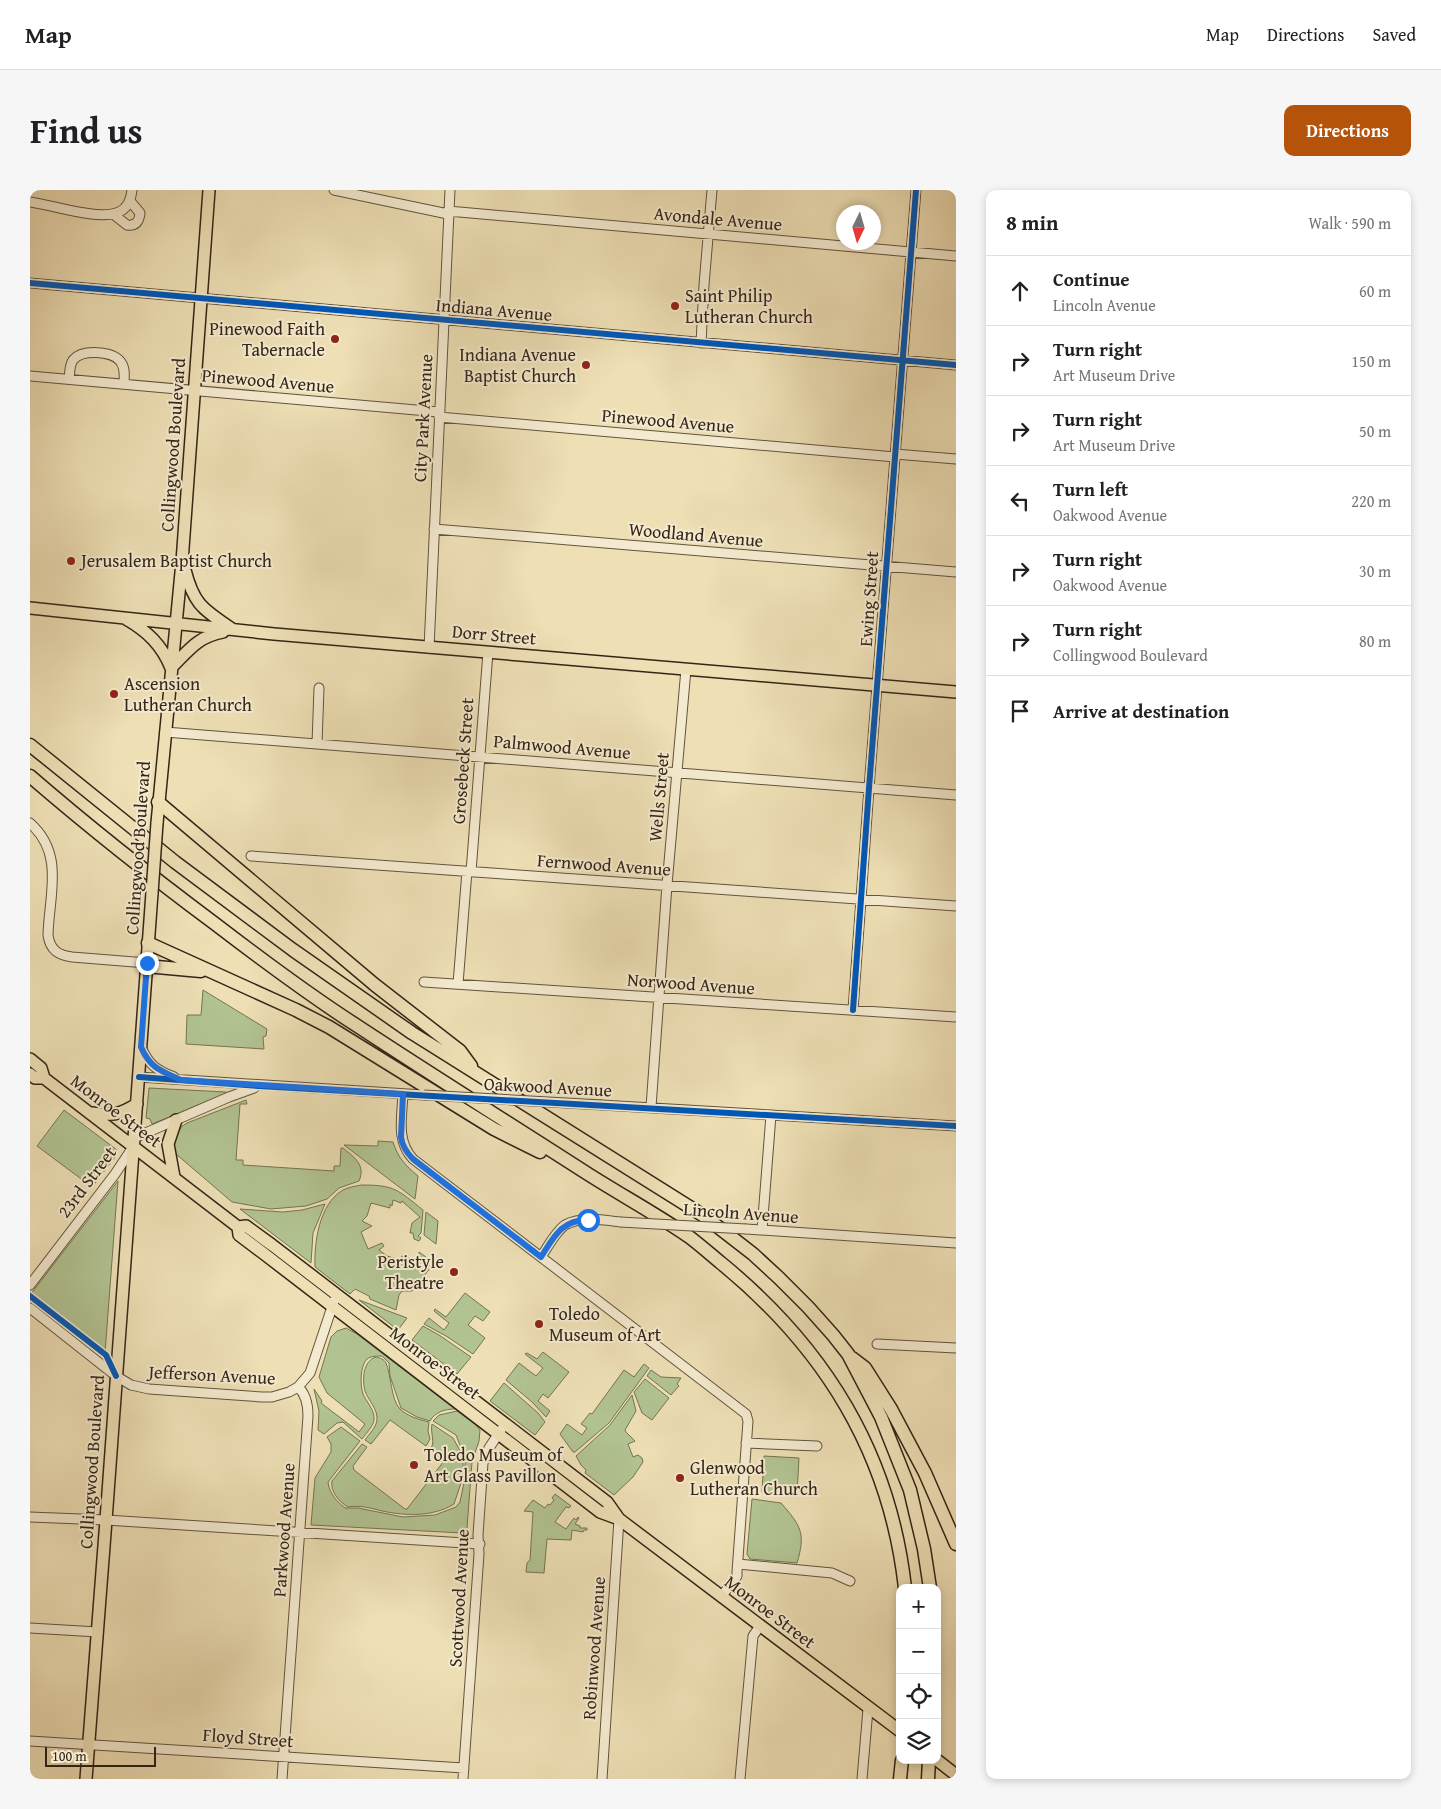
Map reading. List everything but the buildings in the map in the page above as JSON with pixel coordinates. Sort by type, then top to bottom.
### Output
[{"type":"highway","points":[[30,745],[161,851],[293,950],[412,1033],[704,1216],[753,1254],[779,1278],[848,1354],[865,1368],[891,1409],[925,1473],[952,1531],[956,1544]]},
{"type":"highway","points":[[30,776],[64,806],[168,888],[284,976],[356,1026],[688,1236],[751,1288],[775,1311],[821,1367],[847,1406],[872,1458],[890,1509],[900,1551],[904,1584]]},
{"type":"highway","points":[[158,802],[375,985],[460,1051],[476,1072]]},
{"type":"highway","points":[[148,943],[296,1010],[329,1027],[494,1129],[610,1188]]},
{"type":"highway","points":[[147,965],[211,972]]},
{"type":"highway","points":[[848,1354],[881,1417],[910,1490],[924,1549],[929,1584]]},
{"type":"highway","points":[[900,1779],[902,1764]]},
{"type":"highway","points":[[928,1779],[929,1764]]},
{"type":"main road","name":"Collingwood Boulevard","points":[[86,1779],[158,802],[182,562],[210,190]]},
{"type":"main road","points":[[182,562],[195,600],[202,608],[233,630]]},
{"type":"main road","name":"Dorr Street","points":[[30,608],[233,630],[430,648],[956,692]]},
{"type":"main road","points":[[122,617],[135,624],[158,642],[171,668],[197,641],[212,634],[233,630]]},
{"type":"main road","name":"Monroe Street","points":[[30,1059],[41,1068],[44,1078],[134,1143],[238,1227],[239,1235],[332,1306],[502,1429]]},
{"type":"main road","name":"Monroe Street","points":[[30,1074],[35,1078],[44,1078]]},
{"type":"main road","points":[[90,1113],[111,1116],[137,1104]]},
{"type":"main road","points":[[174,1177],[168,1144],[176,1120]]},
{"type":"main road","name":"Monroe Street","points":[[238,1227],[246,1226],[336,1294],[502,1429],[600,1512],[619,1519],[896,1728]]},
{"type":"main road","points":[[941,1763],[953,1772]]},
{"type":"street","points":[[30,202],[85,213],[113,214],[120,212],[130,201],[132,190]]},
{"type":"street","name":"Avondale Avenue","points":[[334,190],[354,192],[448,212],[956,256]]},
{"type":"street","name":"City Park Avenue","points":[[430,648],[450,190]]},
{"type":"street","points":[[701,343],[712,190]]},
{"type":"street","name":"Ewing Street","points":[[853,1010],[916,190]]},
{"type":"street","points":[[113,214],[127,226],[135,224],[140,213],[130,201]]},
{"type":"street","name":"Indiana Avenue","points":[[30,283],[956,365]]},
{"type":"street","points":[[69,379],[73,360],[80,355],[89,353],[108,355],[120,360],[124,372],[124,384]]},
{"type":"street","name":"Pinewood Avenue","points":[[30,376],[195,390],[439,415],[956,460]]},
{"type":"street","name":"Woodland Avenue","points":[[434,529],[956,572]]},
{"type":"street","name":"Grosebeck Street","points":[[458,984],[488,652]]},
{"type":"street","name":"Wells Street","points":[[650,1107],[686,669]]},
{"type":"street","points":[[316,744],[319,688]]},
{"type":"street","name":"Palmwood Avenue","points":[[165,732],[956,795]]},
{"type":"street","points":[[30,823],[46,840],[50,852],[53,868],[48,935],[54,951],[61,955],[72,957],[147,965]]},
{"type":"street","name":"Fernwood Avenue","points":[[251,856],[956,906]]},
{"type":"street","name":"Norwood Avenue","points":[[424,982],[956,1017]]},
{"type":"street","name":"Oakwood Avenue","points":[[141,1047],[146,1058],[154,1068],[181,1080]]},
{"type":"street","name":"Oakwood Avenue","points":[[139,1078],[956,1126]]},
{"type":"street","name":"Oakwood Avenue","points":[[134,1143],[176,1120],[229,1096],[259,1086]]},
{"type":"street","points":[[403,1094],[401,1137],[407,1153],[413,1159],[747,1418],[738,1564],[736,1576],[721,1597]]},
{"type":"street","points":[[762,1230],[771,1115]]},
{"type":"street","name":"23rd Street","points":[[30,1285],[115,1174],[134,1143]]},
{"type":"street","name":"Lincoln Avenue","points":[[541,1257],[560,1230],[569,1223],[582,1220],[956,1243]]},
{"type":"street","points":[[298,1387],[310,1373],[336,1294]]},
{"type":"street","name":"Jefferson Avenue","points":[[30,1308],[116,1376],[131,1385],[141,1388],[262,1397],[281,1396],[298,1387]]},
{"type":"street","points":[[877,1344],[956,1348]]},
{"type":"street","name":"Parkwood Avenue","points":[[282,1779],[308,1416],[306,1400],[298,1387]]},
{"type":"street","name":"Scottwood Avenue","points":[[464,1779],[480,1544],[478,1525],[483,1463],[502,1429]]},
{"type":"street","points":[[746,1443],[817,1446]]},
{"type":"street","points":[[30,1517],[106,1520],[480,1544]]},
{"type":"street","name":"Robinwood Avenue","points":[[602,1779],[619,1519]]},
{"type":"street","points":[[738,1564],[832,1573],[850,1581]]},
{"type":"street","points":[[740,1779],[753,1636],[760,1626]]},
{"type":"street","points":[[30,1628],[98,1632]]},
{"type":"street","points":[[862,1779],[868,1709]]},
{"type":"street","name":"Floyd Street","points":[[30,1741],[464,1768]]},
{"type":"green space","points":[[203,990],[267,1029],[266,1036],[263,1037],[264,1049],[186,1044],[187,1015],[201,1015]]},
{"type":"green space","points":[[149,1088],[227,1093],[152,1124],[150,1119],[146,1118]]},
{"type":"green space","points":[[246,1100],[247,1104],[240,1104],[236,1160],[243,1160],[243,1165],[334,1171],[334,1166],[340,1166],[341,1148],[343,1148],[355,1158],[360,1166],[361,1175],[359,1181],[339,1188],[327,1199],[306,1206],[271,1209],[232,1202],[176,1154],[174,1147],[175,1139],[181,1127],[187,1123]]},
{"type":"green space","points":[[64,1110],[117,1150],[115,1157],[92,1187],[37,1146]]},
{"type":"green space","points":[[378,1141],[393,1142],[397,1153],[418,1176],[415,1199],[344,1145],[378,1146]]},
{"type":"green space","points":[[118,1181],[105,1353],[30,1295]]},
{"type":"green space","points":[[362,1185],[382,1186],[396,1190],[423,1210],[421,1233],[418,1236],[421,1238],[419,1241],[414,1239],[413,1233],[410,1233],[412,1223],[420,1217],[402,1201],[401,1203],[393,1200],[390,1208],[371,1203],[367,1216],[362,1221],[372,1226],[361,1232],[368,1249],[382,1243],[384,1246],[379,1250],[387,1256],[400,1260],[402,1256],[418,1261],[419,1252],[430,1260],[427,1264],[431,1267],[412,1291],[402,1291],[399,1295],[396,1310],[370,1299],[369,1296],[355,1289],[350,1294],[315,1267],[317,1236],[323,1214],[328,1205],[343,1190]]},
{"type":"green space","points":[[325,1204],[313,1233],[311,1263],[240,1209],[283,1212],[302,1210]]},
{"type":"green space","points":[[426,1212],[438,1221],[436,1244],[424,1235]]},
{"type":"green space","points":[[465,1293],[490,1312],[483,1321],[475,1316],[468,1325],[485,1338],[473,1354],[424,1324],[429,1318],[444,1330],[449,1323],[434,1311],[435,1309],[446,1317]]},
{"type":"green space","points":[[359,1300],[407,1318],[398,1330]]},
{"type":"green space","points":[[423,1326],[471,1357],[457,1374],[412,1340]]},
{"type":"green space","points":[[346,1328],[357,1334],[455,1409],[441,1412],[430,1421],[417,1417],[401,1408],[390,1376],[389,1363],[382,1356],[374,1356],[365,1362],[361,1376],[363,1394],[374,1416],[374,1422],[370,1429],[362,1439],[343,1422],[337,1423],[324,1434],[318,1430],[319,1411],[314,1389],[322,1401],[321,1403],[359,1432],[365,1424],[327,1393],[319,1377],[331,1337],[337,1331]]},
{"type":"green space","points":[[543,1352],[569,1372],[548,1398],[543,1394],[538,1401],[550,1411],[546,1417],[532,1402],[506,1380],[519,1363],[536,1376],[543,1368],[525,1354],[527,1353],[537,1359]]},
{"type":"green space","points":[[376,1357],[386,1363],[395,1400],[400,1409],[410,1416],[429,1422],[428,1431],[430,1439],[426,1446],[390,1420],[371,1444],[365,1440],[374,1428],[377,1416],[365,1391],[364,1371],[368,1362]]},
{"type":"green space","points":[[644,1364],[649,1368],[609,1423],[573,1452],[560,1434],[567,1424],[582,1435],[587,1428],[581,1424],[590,1413],[592,1414],[624,1370],[634,1377]]},
{"type":"green space","points":[[651,1370],[661,1377],[681,1378],[677,1384],[679,1386],[671,1395],[647,1376]]},
{"type":"green space","points":[[645,1379],[669,1398],[652,1420],[642,1413],[634,1392]]},
{"type":"green space","points":[[504,1383],[538,1413],[545,1422],[535,1435],[490,1401]]},
{"type":"green space","points":[[632,1395],[636,1411],[625,1430],[635,1441],[628,1444],[633,1457],[638,1455],[642,1458],[643,1462],[633,1477],[614,1495],[585,1473],[586,1470],[576,1456],[610,1425]]},
{"type":"green space","points":[[457,1411],[480,1430],[479,1441],[472,1462],[467,1528],[462,1533],[311,1525],[315,1478],[331,1452],[331,1444],[327,1437],[341,1427],[360,1441],[328,1482],[334,1497],[345,1508],[358,1508],[403,1517],[435,1515],[456,1507],[460,1502],[465,1478],[465,1458],[456,1435],[433,1421],[439,1415]]},
{"type":"green space","points":[[432,1424],[453,1438],[463,1456],[463,1477],[454,1504],[437,1511],[410,1514],[348,1507],[338,1499],[332,1489],[332,1481],[362,1444],[367,1447],[353,1466],[354,1470],[407,1509],[444,1461],[430,1450],[433,1444]]},
{"type":"green space","points":[[764,1456],[799,1458],[797,1494],[762,1492]]},
{"type":"green space","points":[[555,1494],[571,1506],[569,1508],[566,1507],[555,1522],[566,1529],[574,1518],[576,1520],[578,1517],[575,1524],[580,1526],[580,1528],[587,1528],[587,1530],[583,1532],[572,1530],[571,1540],[547,1539],[544,1573],[526,1572],[527,1563],[530,1560],[533,1512],[524,1511],[533,1500],[545,1508],[554,1500],[552,1498]]},
{"type":"green space","points":[[752,1499],[781,1503],[793,1518],[800,1530],[801,1537],[797,1563],[750,1559],[747,1554]]},
{"type":"cycle path","points":[[853,1010],[916,190]]},
{"type":"cycle path","points":[[30,283],[956,365]]},
{"type":"cycle path","points":[[139,1077],[259,1086],[956,1126]]},
{"type":"cycle path","points":[[30,1296],[106,1355],[116,1376]]},
{"type":"place","name":"Saint Philip Lutheran Church","points":[[675,306]]},
{"type":"place","name":"Pinewood Faith Tabernacle","points":[[335,339]]},
{"type":"place","name":"Indiana Avenue Baptist Church","points":[[586,365]]},
{"type":"place","name":"Jerusalem Baptist Church","points":[[71,561]]},
{"type":"place","name":"Ascension Lutheran Church","points":[[114,694]]},
{"type":"place","name":"Peristyle Theatre","points":[[454,1272]]},
{"type":"place","name":"Toledo Museum of Art","points":[[539,1324]]},
{"type":"place","name":"Toledo Museum of Art Glass Pavillon","points":[[414,1465]]},
{"type":"place","name":"Glenwood Lutheran Church","points":[[680,1478]]},
{"type":"route","points":[[147,963],[141,1047],[146,1058],[159,1071],[181,1080],[403,1094],[401,1137],[407,1153],[541,1257],[565,1225],[575,1221],[588,1220]]}]
